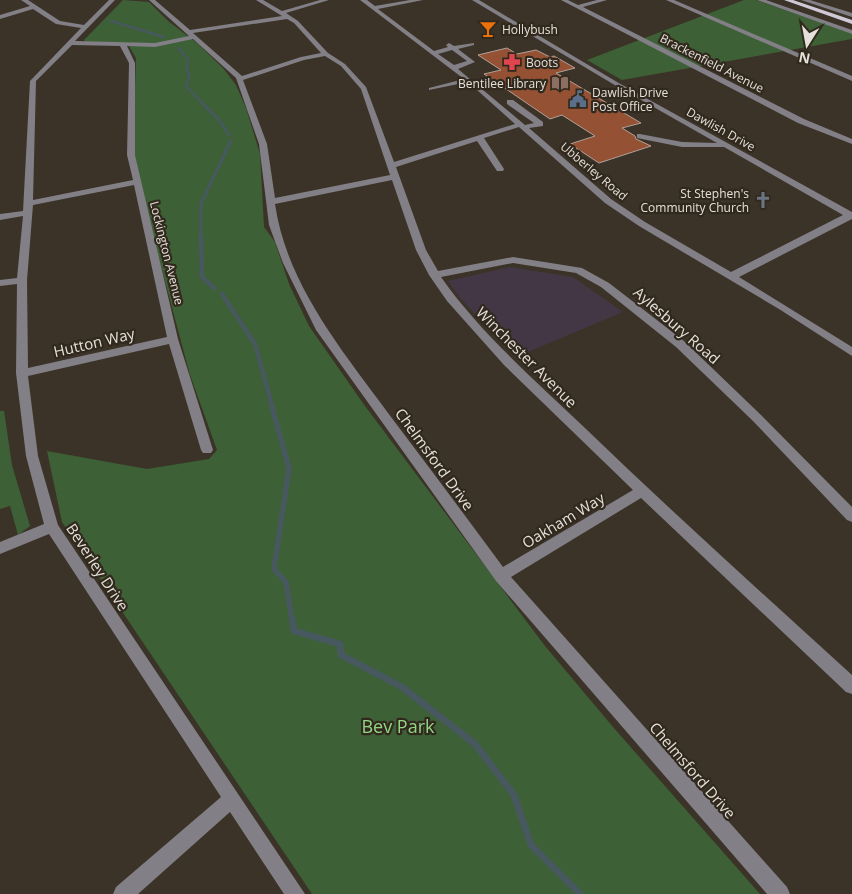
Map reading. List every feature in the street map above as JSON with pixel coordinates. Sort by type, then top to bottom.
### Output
[{"type":"main road","points":[[786,0],[852,22]]},
{"type":"street","points":[[24,0],[60,24],[86,27]]},
{"type":"street","name":"Beverley Drive","points":[[112,0],[34,82],[28,208],[22,280],[22,373],[32,456],[52,527],[295,894]]},
{"type":"street","name":"Chelmsford Drive","points":[[152,0],[239,78],[263,144],[274,225],[288,263],[320,328],[501,576],[780,894]]},
{"type":"street","name":"Winchester Avenue","points":[[259,0],[296,22],[326,54],[343,65],[364,88],[394,178],[422,250],[434,275],[470,324],[641,491],[852,686]]},
{"type":"street","points":[[130,58],[155,45],[222,25],[262,23],[326,0]]},
{"type":"street","name":"Ubberley Road","points":[[362,0],[469,80],[523,125],[561,162],[608,201],[642,224],[732,276],[852,352]]},
{"type":"street","points":[[373,8],[420,0]]},
{"type":"street","name":"Dawlish Drive","points":[[480,0],[524,30],[850,216]]},
{"type":"street","name":"Brackenfield Avenue","points":[[564,0],[801,121],[852,142]]},
{"type":"street","points":[[578,7],[604,0]]},
{"type":"street","points":[[669,0],[852,79]]},
{"type":"street","points":[[760,0],[852,32]]},
{"type":"street","points":[[804,0],[852,16]]},
{"type":"street","points":[[0,17],[34,7]]},
{"type":"street","points":[[433,53],[450,46],[472,44],[467,40]]},
{"type":"street","points":[[71,43],[155,45]]},
{"type":"street","name":"Lockington Avenue","points":[[123,45],[132,63],[131,156],[173,339],[207,450]]},
{"type":"street","points":[[450,46],[472,62],[453,68]]},
{"type":"street","points":[[239,78],[302,58],[326,54]]},
{"type":"street","points":[[431,89],[469,80]]},
{"type":"street","points":[[390,166],[479,137],[523,125],[540,124],[510,102]]},
{"type":"street","points":[[640,136],[665,146],[725,145]]},
{"type":"street","points":[[479,137],[500,168]]},
{"type":"street","points":[[685,143],[693,146]]},
{"type":"street","points":[[270,202],[394,178]]},
{"type":"street","points":[[0,217],[28,208],[137,182]]},
{"type":"street","points":[[732,276],[850,216]]},
{"type":"street","name":"Aylesbury Road","points":[[434,275],[513,260],[579,270],[605,284],[680,344],[757,418],[852,516]]},
{"type":"street","points":[[0,283],[22,280]]},
{"type":"street","name":"Hutton Way","points":[[22,373],[173,339]]},
{"type":"street","name":"Oakham Way","points":[[501,576],[641,491]]},
{"type":"street","points":[[0,548],[52,527]]},
{"type":"street","points":[[123,894],[232,799]]},
{"type":"shaded area","points":[[510,267],[573,277],[623,312],[516,357],[460,298],[448,281]]},
{"type":"green space","name":"Bev Park","points":[[123,0],[149,2],[168,21],[197,43],[223,68],[236,85],[246,108],[260,154],[264,227],[275,242],[289,284],[309,326],[365,406],[545,646],[613,727],[760,894],[312,894],[62,522],[47,451],[147,469],[209,459],[217,450],[190,375],[145,206],[133,145],[136,58],[127,43],[86,43],[84,40]]},
{"type":"green space","points":[[744,0],[756,0],[852,33],[852,39],[622,80],[587,60]]},
{"type":"green space","points":[[0,411],[4,411],[12,465],[30,526],[18,535],[10,506],[0,509]]},
{"type":"building","points":[[507,48],[517,54],[536,50],[550,57],[554,56],[575,68],[556,73],[641,123],[622,128],[635,136],[636,139],[651,146],[599,163],[570,144],[595,136],[562,115],[550,119],[484,74],[501,70],[478,55]]},
{"type":"waterway","points":[[111,21],[164,37]]},
{"type":"waterway","points":[[178,48],[188,59],[187,72],[190,75],[186,86],[203,104]]},
{"type":"waterway","points":[[203,104],[220,121],[229,135]]},
{"type":"waterway","points":[[201,235],[201,204],[231,140]]},
{"type":"waterway","points":[[201,235],[202,277],[214,288]]},
{"type":"waterway","points":[[222,294],[255,344],[272,405]]},
{"type":"waterway","points":[[271,403],[289,468],[274,569],[286,582],[292,620]]},
{"type":"waterway","points":[[292,619],[294,631],[340,644],[341,655],[402,687],[475,744],[514,795],[531,845],[580,894]]},
{"type":"place","name":"Hollybush","points":[[488,29]]},
{"type":"place","name":"Boots","points":[[512,62]]},
{"type":"place","name":"Bentilee Library","points":[[560,83]]},
{"type":"place","name":"Dawlish Drive Post Office","points":[[578,99]]},
{"type":"place","name":"St Stephen's Community Church","points":[[763,200]]}]
